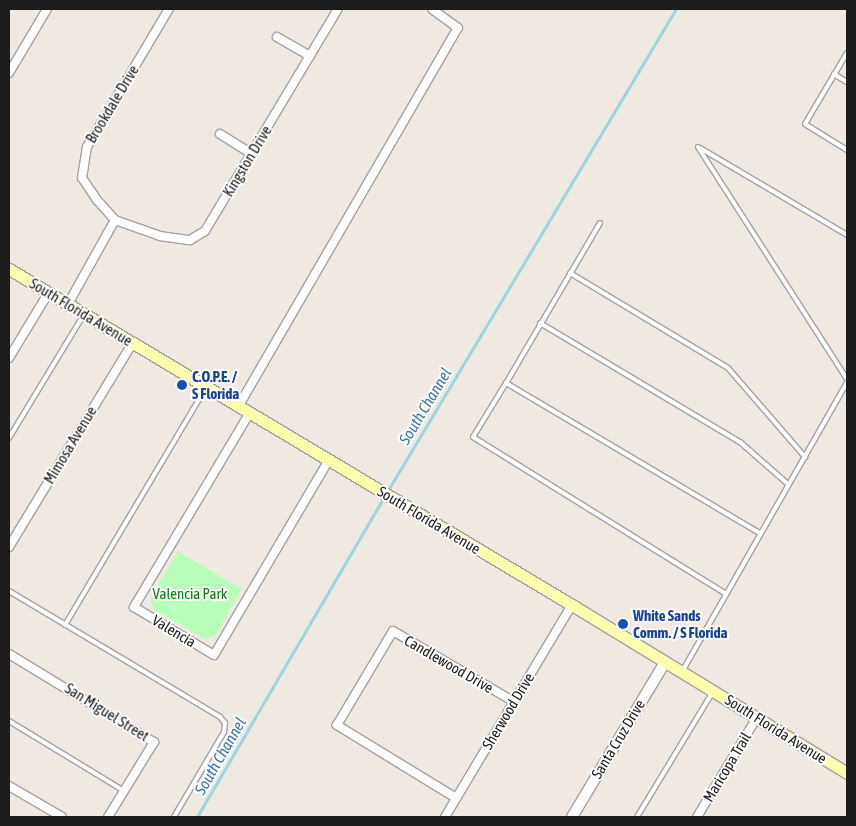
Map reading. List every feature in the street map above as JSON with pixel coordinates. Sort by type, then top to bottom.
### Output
[{"type":"main road","name":"South Florida Avenue","points":[[9,269],[249,414],[572,605],[847,773]]},
{"type":"street","points":[[9,73],[47,9]]},
{"type":"street","name":"Brookdale Drive","points":[[115,220],[97,200],[82,178],[87,146],[169,9]]},
{"type":"street","name":"Kingston Drive","points":[[115,220],[160,236],[190,240],[205,231],[338,9]]},
{"type":"street","points":[[238,407],[458,28],[432,9]]},
{"type":"street","points":[[277,37],[310,56]]},
{"type":"street","points":[[220,134],[252,154]]},
{"type":"street","points":[[68,304],[115,220]]},
{"type":"street","points":[[9,358],[49,292]]},
{"type":"street","name":"Mimosa Avenue","points":[[9,547],[132,344]]},
{"type":"street","name":"Valencia","points":[[249,414],[134,607],[214,655],[329,460]]},
{"type":"street","name":"Sherwood Drive","points":[[444,817],[572,605]]},
{"type":"street","name":"Candlewood Drive","points":[[456,798],[337,725],[394,631],[513,701]]},
{"type":"street","name":"San Miguel Street","points":[[9,654],[154,742],[108,817]]},
{"type":"street","name":"Santa Cruz Drive","points":[[572,817],[665,662]]},
{"type":"street","name":"Maricopa Trail","points":[[697,817],[757,717]]},
{"type":"street","points":[[9,786],[62,817]]},
{"type":"lane","points":[[847,54],[805,124],[847,150]]},
{"type":"lane","points":[[834,74],[847,82]]},
{"type":"lane","points":[[682,672],[725,593],[805,457],[847,381],[698,147],[846,235]]},
{"type":"lane","points":[[600,223],[473,437],[725,593]]},
{"type":"lane","points":[[570,273],[728,368],[805,457]]},
{"type":"lane","points":[[9,438],[84,314]]},
{"type":"lane","points":[[540,323],[740,442],[788,484]]},
{"type":"lane","points":[[506,383],[760,533]]},
{"type":"lane","points":[[65,625],[206,388]]},
{"type":"lane","points":[[9,591],[220,717],[225,723],[224,732],[174,817]]},
{"type":"lane","points":[[636,817],[713,690]]},
{"type":"lane","points":[[9,721],[124,791]]},
{"type":"green space","name":"Valencia Park","points":[[178,551],[242,589],[216,635],[205,639],[153,609],[151,597]]},
{"type":"waterway","name":"South Channel","points":[[387,492],[676,9]]},
{"type":"waterway","name":"South Channel","points":[[197,817],[384,497]]},
{"type":"place","name":"C.O.P.E. / S Florida","points":[[182,385]]},
{"type":"place","name":"White Sands Comm. / S Florida","points":[[623,624]]}]
